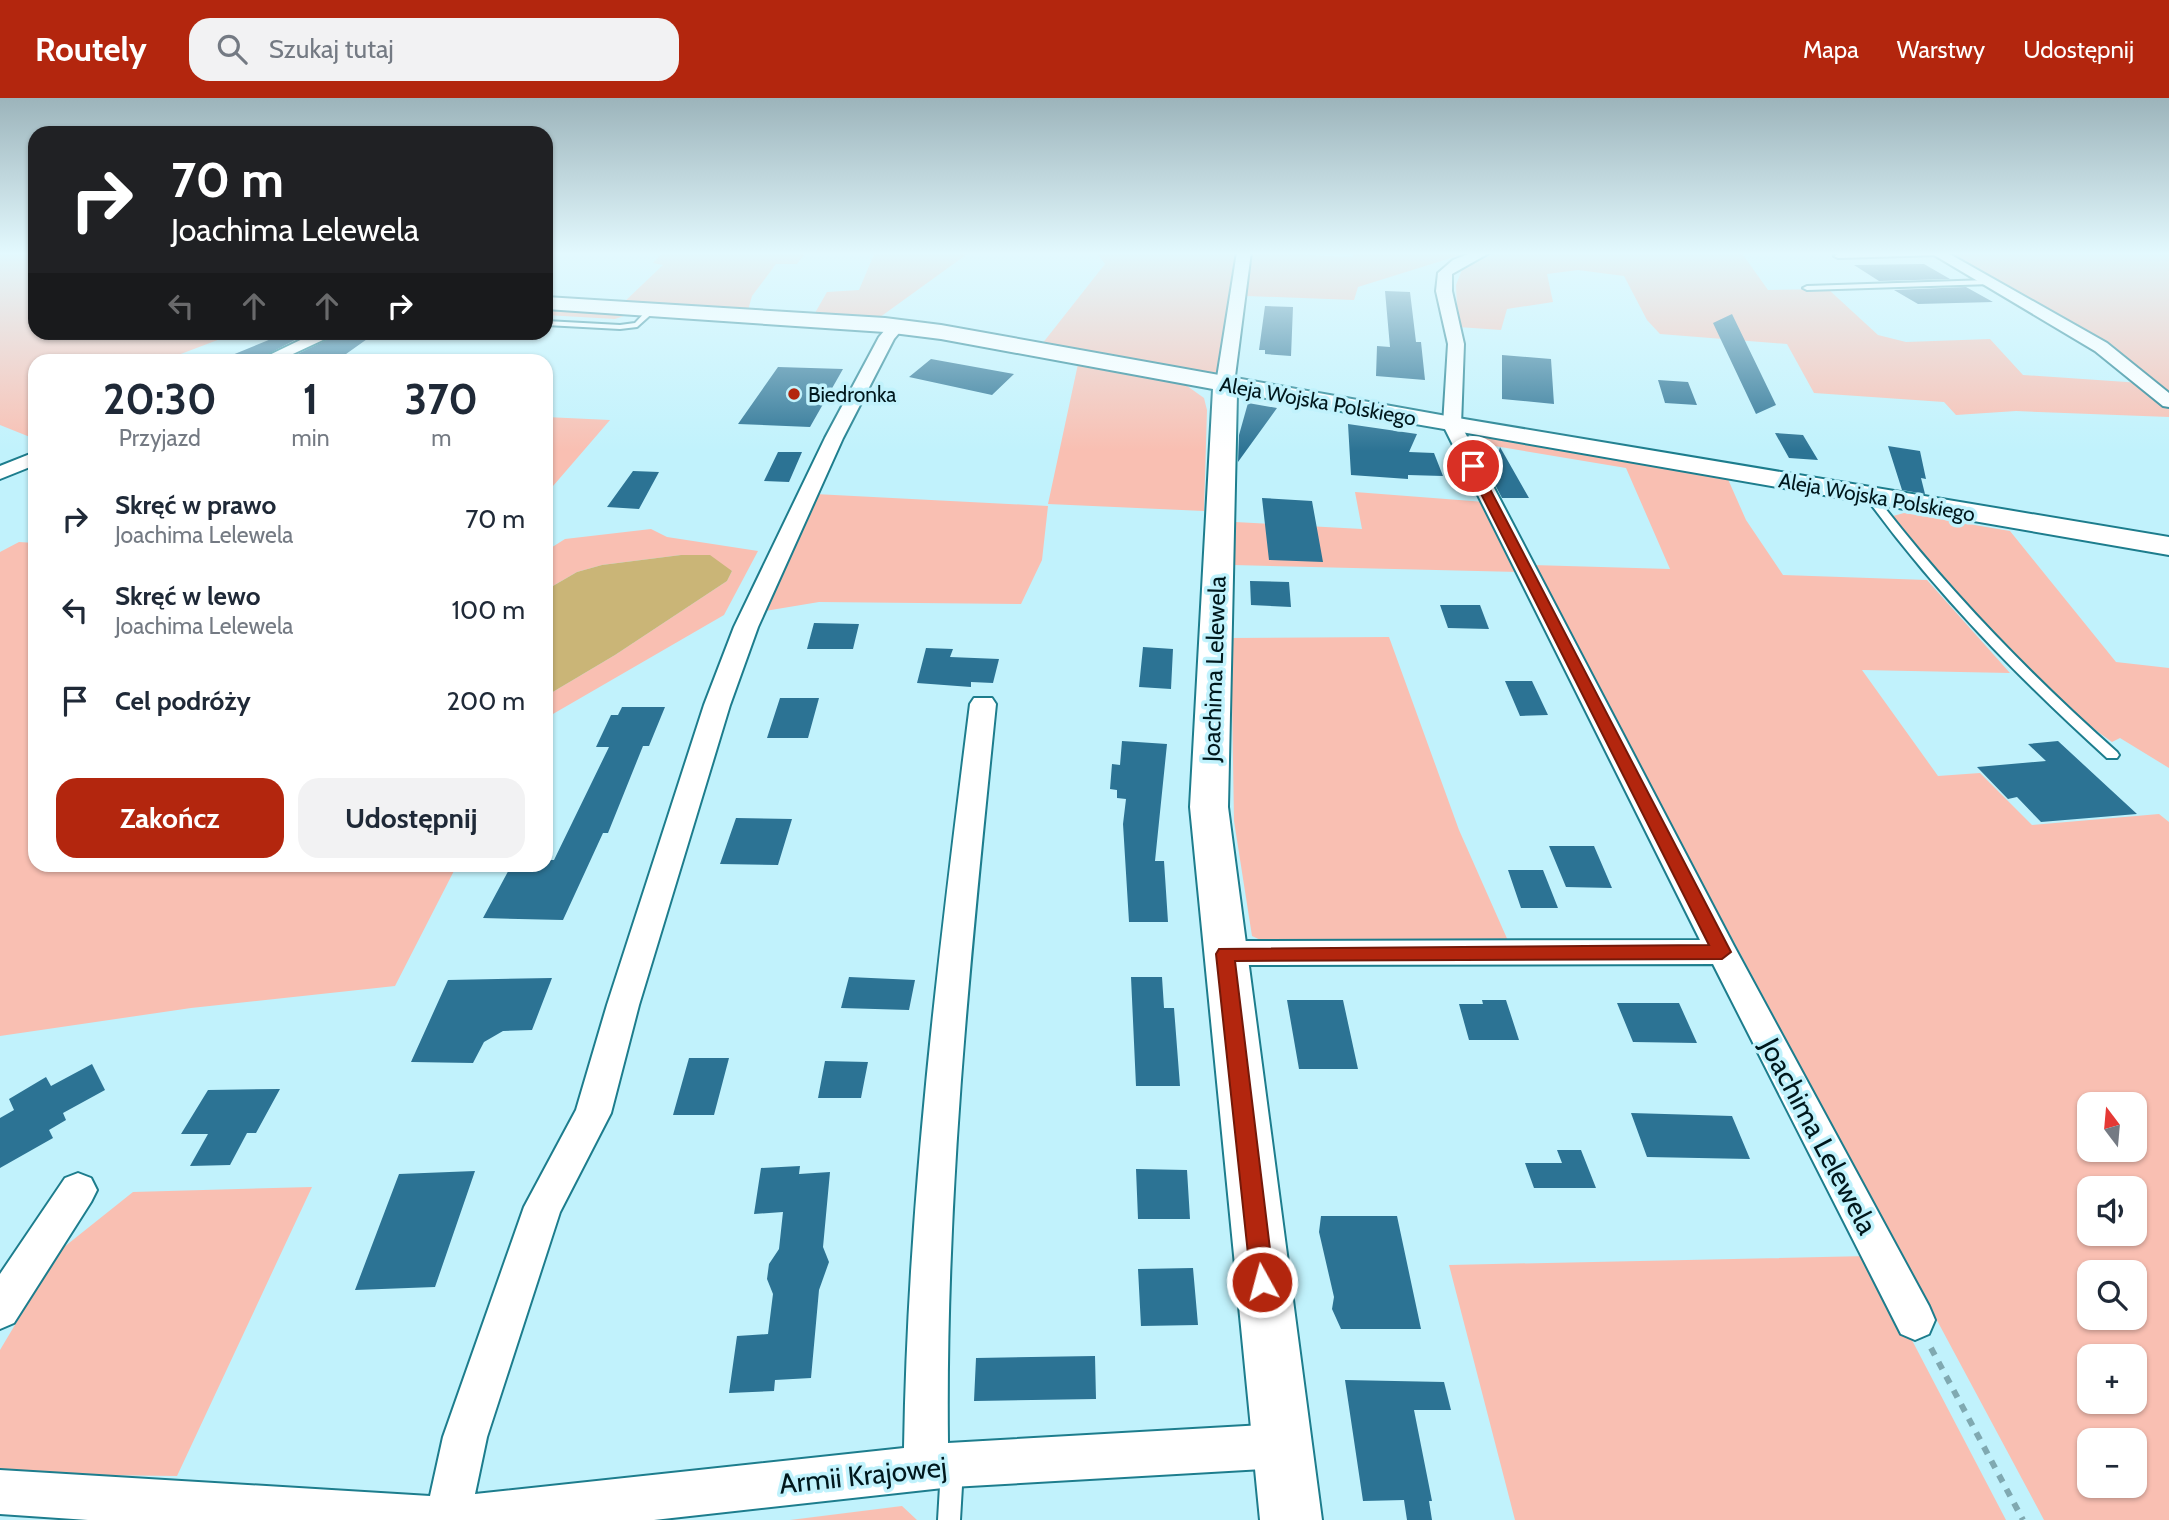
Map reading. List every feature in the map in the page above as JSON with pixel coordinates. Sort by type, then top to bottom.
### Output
[{"type":"street","name":"Aleja Wojska Polskiego","points":[[772,318],[941,332],[1452,425],[2169,546]]},
{"type":"street","points":[[1225,384],[1234,318]]},
{"type":"street","points":[[1450,318],[1456,344],[1452,425]]},
{"type":"street","points":[[2051,318],[2101,347],[2169,402]]},
{"type":"street","points":[[447,1520],[465,1437],[543,1207],[593,1113],[623,1005],[712,718],[746,627],[834,438],[887,337],[896,327]]},
{"type":"street","points":[[281,354],[313,340]]},
{"type":"street","name":"Joachima Lelewela","points":[[1225,384],[1209,807],[1291,1520]]},
{"type":"street","name":"Joachima Lelewela","points":[[1452,425],[1722,952],[1915,1320]]},
{"type":"street","points":[[0,473],[28,461]]},
{"type":"street","points":[[0,473],[28,479]]},
{"type":"street","points":[[939,1467],[924,1365],[949,1010],[983,704]]},
{"type":"street","points":[[1225,954],[1722,952]]},
{"type":"street","points":[[0,1309],[78,1190]]},
{"type":"street","name":"Armii Krajowej","points":[[0,1492],[447,1520],[939,1467],[1281,1446]]},
{"type":"lane","points":[[553,323],[620,327],[637,324],[643,318]]},
{"type":"lane","points":[[1870,496],[1938,585],[2024,674],[2112,755]]},
{"type":"lane","points":[[939,1467],[949,1520]]},
{"type":"path","points":[[1915,1320],[2023,1520]]},
{"type":"shaded area","points":[[0,318],[28,318],[28,340],[218,340],[181,354],[28,354],[28,436],[0,425]]},
{"type":"shaded area","points":[[1062,318],[1232,318],[1226,375],[1042,344]]},
{"type":"shaded area","points":[[1458,318],[1504,318],[1501,330],[1458,327]]},
{"type":"shaded area","points":[[1860,318],[1878,335],[1906,342],[1990,339],[2023,375],[2141,383],[2169,408],[2169,417],[2016,411],[1956,415],[1944,402],[1814,393],[1787,344],[1660,334],[1647,320]]},
{"type":"shaded area","points":[[2061,318],[2169,318],[2169,398],[2101,341]]},
{"type":"shaded area","points":[[1078,364],[1183,383],[1204,398],[1207,410],[1204,511],[1048,504]]},
{"type":"shaded area","points":[[553,417],[610,420],[553,486]]},
{"type":"shaded area","points":[[1475,433],[1727,477],[1746,520],[1783,575],[1927,580],[2010,673],[1862,670],[1938,776],[1980,773],[2032,825],[2159,814],[2169,822],[2169,1520],[2044,1520],[1532,565],[1670,569],[1626,468],[1471,442]]},
{"type":"shaded area","points":[[1355,492],[1485,502],[1519,572],[1233,565],[1235,522],[1362,529]]},
{"type":"shaded area","points":[[815,494],[1048,506],[1042,560],[1021,604],[819,602],[759,612]]},
{"type":"shaded area","points":[[1904,513],[2010,531],[2116,662],[2169,668],[2169,768],[2120,738],[2112,742],[2052,692],[1929,564],[1893,516]]},
{"type":"shaded area","points":[[651,529],[667,537],[758,551],[724,615],[553,714],[553,692],[615,655],[727,581],[732,571],[681,555],[602,565],[577,572],[553,586],[553,547],[565,539]]},
{"type":"shaded area","points":[[19,542],[28,543],[28,872],[453,872],[395,986],[191,1008],[0,1036],[0,552]]},
{"type":"shaded area","points":[[681,555],[710,555],[732,571],[727,581],[615,655],[553,692],[553,586],[577,572],[602,565]]},
{"type":"shaded area","points":[[1389,637],[1459,830],[1509,943],[1267,943],[1252,936],[1234,821],[1231,638]]},
{"type":"shaded area","points":[[312,1187],[177,1476],[0,1474],[0,1350],[59,1251],[133,1192]]},
{"type":"shaded area","points":[[1868,1256],[2006,1520],[1515,1520],[1449,1265]]},
{"type":"shaded area","points":[[902,1506],[917,1520],[790,1520]]},
{"type":"building","points":[[1263,318],[1293,318],[1291,356],[1265,354],[1265,350],[1259,350]]},
{"type":"building","points":[[1387,318],[1413,318],[1416,342],[1421,342],[1425,380],[1376,376],[1377,346],[1390,347]]},
{"type":"building","points":[[1723,318],[1734,318],[1776,405],[1756,414],[1713,323]]},
{"type":"building","points":[[269,340],[295,340],[268,354],[235,354]]},
{"type":"building","points":[[326,340],[366,340],[346,354],[297,354]]},
{"type":"building","points":[[1502,355],[1551,359],[1554,404],[1502,399]]},
{"type":"building","points":[[931,359],[1014,374],[992,395],[909,377]]},
{"type":"building","name":"Biedronka","points":[[778,367],[843,369],[810,427],[738,424]]},
{"type":"building","points":[[1658,380],[1688,382],[1697,405],[1665,403]]},
{"type":"building","points":[[1248,403],[1277,408],[1238,462],[1239,435]]},
{"type":"building","points":[[1348,424],[1417,434],[1409,452],[1434,453],[1443,476],[1408,475],[1408,479],[1351,475]]},
{"type":"building","points":[[1775,433],[1803,435],[1818,460],[1789,458]]},
{"type":"building","points":[[1888,446],[1920,451],[1926,479],[1921,478],[1925,494],[1902,490]]},
{"type":"building","points":[[1500,447],[1529,498],[1502,498],[1491,477]]},
{"type":"building","points":[[778,452],[802,452],[789,482],[764,481]]},
{"type":"building","points":[[633,471],[659,472],[639,509],[607,507]]},
{"type":"building","points":[[1262,498],[1312,501],[1323,562],[1269,560]]},
{"type":"building","points":[[1250,581],[1289,582],[1291,607],[1251,605]]},
{"type":"building","points":[[1440,605],[1480,605],[1489,629],[1448,628]]},
{"type":"building","points":[[814,623],[859,624],[853,649],[807,649]]},
{"type":"building","points":[[1143,647],[1173,649],[1171,689],[1139,687]]},
{"type":"building","points":[[926,648],[953,649],[950,657],[999,659],[993,683],[971,682],[971,687],[917,683]]},
{"type":"building","points":[[1505,681],[1532,681],[1548,715],[1520,716]]},
{"type":"building","points":[[780,698],[819,698],[808,738],[767,738]]},
{"type":"building","points":[[622,707],[665,707],[649,746],[643,746],[608,833],[603,833],[563,920],[483,918],[508,872],[553,872],[553,860],[609,747],[596,747],[611,715],[618,715]]},
{"type":"building","points":[[1122,741],[1167,744],[1155,861],[1164,861],[1168,922],[1129,922],[1123,824],[1126,799],[1117,798],[1117,790],[1110,789],[1112,764],[1120,765]]},
{"type":"building","points":[[2058,741],[2137,814],[2041,822],[2017,797],[2008,799],[1977,767],[2046,761],[2028,744]]},
{"type":"building","points":[[736,818],[792,819],[778,865],[720,864]]},
{"type":"building","points":[[1549,846],[1594,846],[1612,888],[1566,887]]},
{"type":"building","points":[[1508,870],[1543,870],[1558,908],[1521,908]]},
{"type":"building","points":[[849,977],[915,980],[909,1010],[841,1008]]},
{"type":"building","points":[[1131,977],[1162,977],[1164,1008],[1174,1008],[1180,1086],[1136,1086]]},
{"type":"building","points":[[552,978],[532,1030],[503,1031],[484,1042],[473,1063],[411,1062],[448,980]]},
{"type":"building","points":[[1287,1000],[1343,1000],[1358,1069],[1299,1069]]},
{"type":"building","points":[[1482,1000],[1506,1000],[1519,1040],[1469,1040],[1459,1004],[1483,1004]]},
{"type":"building","points":[[1617,1003],[1679,1003],[1697,1043],[1633,1042]]},
{"type":"building","points":[[689,1058],[729,1058],[714,1115],[673,1115]]},
{"type":"building","points":[[825,1061],[868,1062],[861,1098],[818,1098]]},
{"type":"building","points":[[92,1064],[105,1090],[63,1113],[66,1120],[49,1130],[53,1138],[0,1168],[0,1118],[14,1110],[9,1099],[46,1077],[51,1086]]},
{"type":"building","points":[[280,1089],[256,1133],[247,1133],[230,1165],[190,1166],[208,1134],[181,1134],[208,1090]]},
{"type":"building","points":[[1631,1113],[1732,1116],[1750,1159],[1647,1157]]},
{"type":"building","points":[[1557,1150],[1581,1150],[1596,1188],[1534,1188],[1525,1163],[1562,1163]]},
{"type":"building","points":[[800,1166],[799,1174],[830,1172],[823,1247],[829,1262],[819,1290],[811,1378],[775,1380],[774,1391],[729,1393],[737,1336],[768,1334],[773,1294],[767,1279],[769,1264],[779,1249],[783,1212],[754,1214],[761,1168]]},
{"type":"building","points":[[1136,1169],[1187,1170],[1190,1219],[1138,1219]]},
{"type":"building","points":[[475,1171],[435,1287],[355,1290],[399,1174]]},
{"type":"building","points":[[1321,1216],[1397,1216],[1421,1329],[1341,1329],[1332,1309],[1334,1297],[1319,1232]]},
{"type":"building","points":[[1193,1268],[1198,1325],[1141,1326],[1138,1269]]},
{"type":"building","points":[[1095,1356],[1096,1399],[974,1401],[976,1358]]},
{"type":"building","points":[[1345,1380],[1444,1382],[1451,1410],[1414,1410],[1432,1501],[1429,1501],[1432,1520],[1407,1520],[1404,1500],[1363,1501]]},
{"type":"place","name":"Biedronka","points":[[794,394]]},
{"type":"route","points":[[1262,1282],[1225,954],[1722,952],[1473,466]]}]
